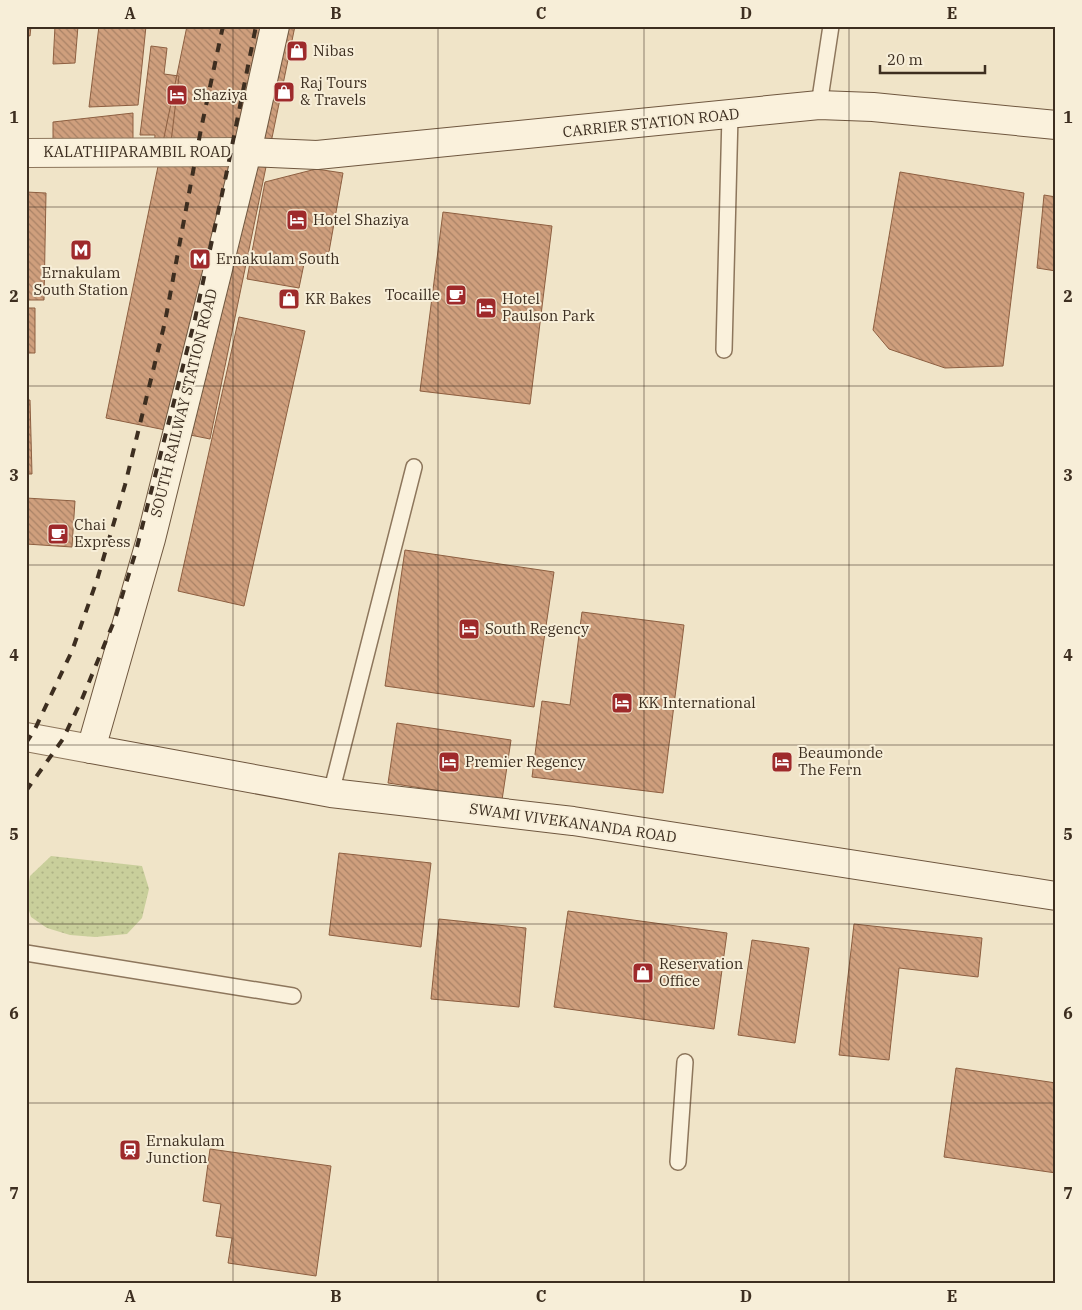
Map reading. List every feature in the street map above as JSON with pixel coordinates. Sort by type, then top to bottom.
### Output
[{"type":"street","name":"SOUTH RAILWAY STATION ROAD","points":[[91,749],[151,539],[247,152],[275,26]]},
{"type":"street","name":"CARRIER STATION ROAD","points":[[247,152],[316,156],[818,106],[873,107],[1056,125]]},
{"type":"street","name":"KALATHIPARAMBIL ROAD","points":[[26,153],[247,152]]},
{"type":"street","name":"SWAMI VIVEKANANDA ROAD","points":[[26,737],[331,793],[573,821],[1056,896]]},
{"type":"lane","points":[[818,106],[830,26]]},
{"type":"lane","points":[[724,350],[730,115]]},
{"type":"lane","points":[[331,793],[414,468]]},
{"type":"lane","points":[[26,953],[292,996]]},
{"type":"lane","points":[[678,1162],[685,1062]]},
{"type":"green space","points":[[51,856],[142,866],[149,889],[142,918],[127,934],[95,937],[70,935],[47,928],[31,917],[26,901],[30,876]]},
{"type":"building","points":[[26,26],[31,26],[30,36],[26,35]]},
{"type":"building","points":[[55,26],[78,26],[75,63],[53,64]]},
{"type":"building","points":[[99,26],[146,26],[138,105],[89,107]]},
{"type":"building","name":"Ernakulam South","points":[[187,26],[295,26],[210,439],[106,418]]},
{"type":"building","points":[[151,46],[167,48],[164,74],[179,76],[170,150],[154,150],[155,135],[140,135]]},
{"type":"building","points":[[133,113],[133,139],[53,148],[53,122]]},
{"type":"building","name":"Hotel Shaziya","points":[[316,169],[343,173],[327,263],[305,259],[299,288],[247,279],[265,182]]},
{"type":"building","points":[[900,172],[1024,193],[1003,366],[945,368],[889,349],[873,330]]},
{"type":"building","points":[[26,192],[46,193],[44,300],[26,300]]},
{"type":"building","points":[[1044,195],[1056,197],[1056,271],[1037,268]]},
{"type":"building","name":"Hotel Paulson Park","points":[[443,212],[552,226],[530,404],[420,391]]},
{"type":"building","points":[[26,308],[35,308],[35,353],[26,353]]},
{"type":"building","points":[[239,317],[305,331],[244,606],[178,591]]},
{"type":"building","points":[[26,400],[30,400],[32,474],[26,474]]},
{"type":"building","points":[[26,498],[75,501],[72,547],[26,544]]},
{"type":"building","name":"South Regency","points":[[405,550],[554,572],[534,707],[385,686]]},
{"type":"building","name":"KK International","points":[[582,612],[684,625],[663,793],[532,777],[542,701],[570,705]]},
{"type":"building","name":"Premier Regency","points":[[397,723],[511,740],[502,800],[388,783]]},
{"type":"building","points":[[339,853],[431,863],[421,947],[329,935]]},
{"type":"building","points":[[568,911],[727,933],[714,1029],[554,1007]]},
{"type":"building","points":[[439,919],[526,928],[519,1007],[431,999]]},
{"type":"building","points":[[854,924],[982,938],[978,977],[899,968],[889,1060],[839,1055]]},
{"type":"building","points":[[752,940],[809,948],[795,1043],[738,1035]]},
{"type":"building","points":[[956,1068],[1056,1083],[1056,1173],[944,1157]]},
{"type":"building","points":[[210,1149],[331,1166],[316,1276],[228,1263],[232,1238],[216,1236],[221,1204],[203,1201]]},
{"type":"railway","points":[[26,743],[34,731],[72,651],[97,580],[125,485],[165,322],[201,129],[223,26]]},
{"type":"railway","points":[[26,791],[63,739],[82,699],[115,619],[136,551],[195,319],[256,26]]},
{"type":"place","name":"Nibas","points":[[297,51]]},
{"type":"place","name":"Raj Tours & Travels","points":[[284,92]]},
{"type":"place","name":"Shaziya","points":[[177,95]]},
{"type":"place","name":"Hotel Shaziya","points":[[297,220]]},
{"type":"place","name":"Ernakulam South Station","points":[[81,250]]},
{"type":"place","name":"Ernakulam South","points":[[200,259]]},
{"type":"place","name":"Tocaille","points":[[456,295]]},
{"type":"place","name":"KR Bakes","points":[[289,299]]},
{"type":"place","name":"Hotel Paulson Park","points":[[486,308]]},
{"type":"place","name":"Chai Express","points":[[58,534]]},
{"type":"place","name":"South Regency","points":[[469,629]]},
{"type":"place","name":"KK International","points":[[622,703]]},
{"type":"place","name":"Premier Regency","points":[[449,762]]},
{"type":"place","name":"Beaumonde The Fern","points":[[782,762]]},
{"type":"place","name":"Reservation Office","points":[[643,973]]},
{"type":"place","name":"Ernakulam Junction","points":[[130,1150]]}]
